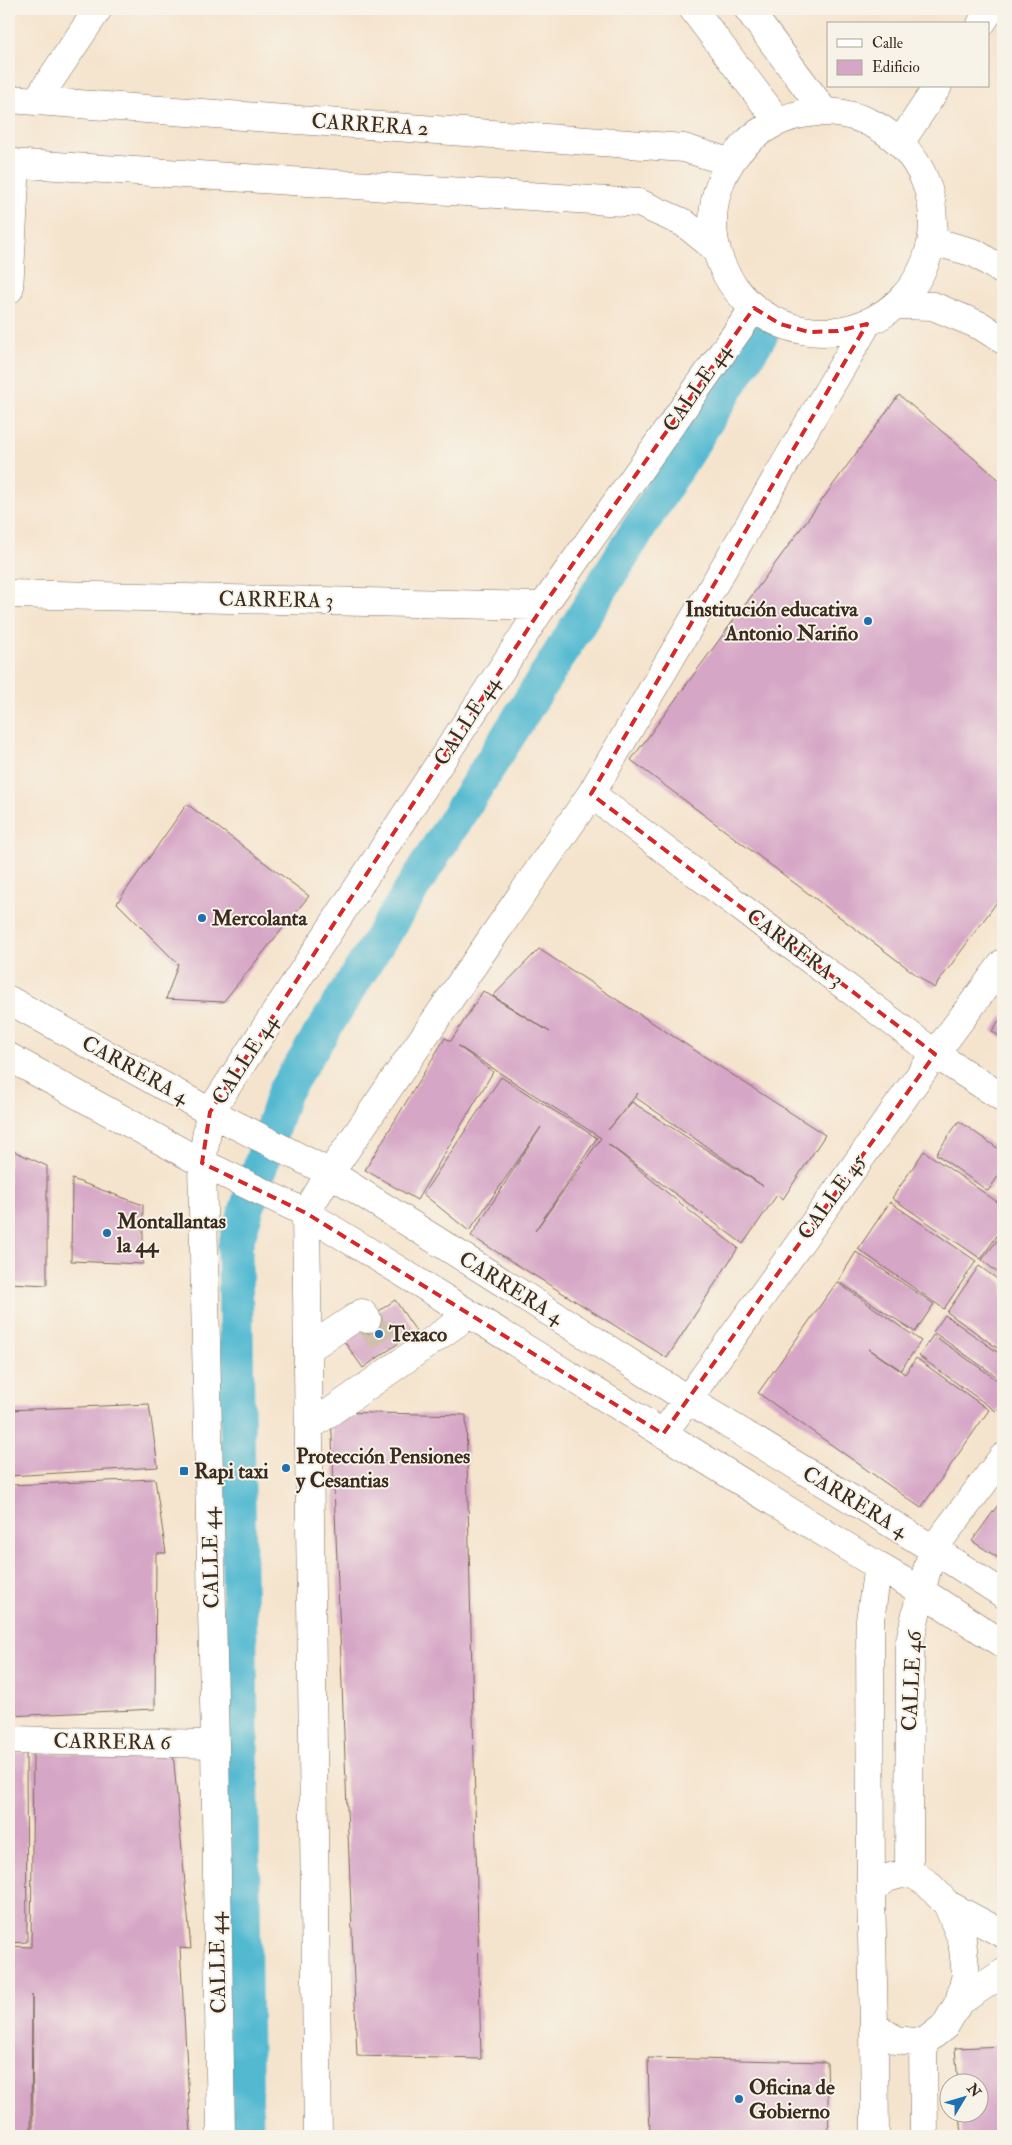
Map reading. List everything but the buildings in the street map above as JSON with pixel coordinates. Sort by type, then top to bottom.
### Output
[{"type":"street","points":[[37,100],[98,9]]},
{"type":"street","points":[[693,9],[777,120]]},
{"type":"street","points":[[748,9],[824,111]]},
{"type":"street","points":[[982,22],[991,9]]},
{"type":"street","points":[[900,143],[937,88]]},
{"type":"street","name":"CARRERA 2","points":[[9,99],[684,148],[729,162]]},
{"type":"street","points":[[824,111],[852,115],[878,126],[900,143],[921,172],[927,189],[932,206],[932,242],[920,276],[897,305],[867,324],[838,331],[809,332],[780,324],[754,308],[730,282],[716,249],[712,219],[717,189],[729,162],[750,138],[777,120],[800,113],[824,111]]},
{"type":"street","points":[[9,290],[12,163],[639,203],[684,223],[716,249]]},
{"type":"street","points":[[932,242],[975,253],[1003,271]]},
{"type":"street","points":[[897,305],[933,306],[980,326],[1003,340]]},
{"type":"street","name":"CALLE 44","points":[[221,2136],[215,1744],[202,1163],[222,1118],[543,606],[754,308]]},
{"type":"street","points":[[318,2136],[308,1349],[296,1209],[330,1173],[591,794],[867,324]]},
{"type":"street","name":"CARRERA 3","points":[[9,594],[543,606]]},
{"type":"street","name":"CARRERA 3","points":[[591,794],[935,1054],[1003,1098]]},
{"type":"street","name":"CALLE 45","points":[[663,1434],[935,1054],[1003,963]]},
{"type":"street","name":"CARRERA 4","points":[[9,1000],[222,1118],[330,1173],[687,1399],[933,1549],[1003,1594]]},
{"type":"street","points":[[9,1057],[202,1163],[296,1209],[921,1591],[1003,1644]]},
{"type":"street","points":[[308,1349],[362,1313],[367,1319]]},
{"type":"street","points":[[309,1427],[395,1356],[470,1314]]},
{"type":"street","name":"CALLE 46","points":[[909,1872],[910,1641],[921,1591],[933,1549],[1003,1457]]},
{"type":"street","name":"CALLE 46","points":[[874,2026],[871,1890],[870,1620],[878,1566]]},
{"type":"street","name":"CARRERA 6","points":[[9,1740],[215,1744]]},
{"type":"street","points":[[871,1890],[888,1878],[909,1872],[927,1884],[947,1904],[1003,1934]]},
{"type":"street","points":[[874,2026],[896,2040],[923,2043],[946,2026],[959,2002],[966,1975],[962,1940],[947,1904]]},
{"type":"street","points":[[959,2002],[1003,1973]]},
{"type":"street","points":[[874,2026],[875,2136]]},
{"type":"street","points":[[923,2043],[924,2136]]},
{"type":"highlighted area","points":[[754,308],[780,324],[809,332],[838,331],[867,324],[591,794],[935,1054],[663,1434],[306,1213],[202,1163],[210,1112],[543,606]]},
{"type":"waterway","points":[[246,2136],[235,1246],[284,1092],[761,334]]},
{"type":"tunnel","points":[[367,1319],[390,1350]]},
{"type":"place","name":"Institución educativa Antonio Nariño","points":[[868,621]]},
{"type":"place","name":"Mercolanta","points":[[202,918]]},
{"type":"place","name":"Montallantas la 44","points":[[107,1233]]},
{"type":"place","name":"Texaco","points":[[379,1334]]},
{"type":"place","name":"Protección Pensiones y Cesantias","points":[[286,1468]]},
{"type":"place","name":"Rapi taxi","points":[[184,1471]]},
{"type":"place","name":"Oficina de Gobierno","points":[[739,2099]]}]
